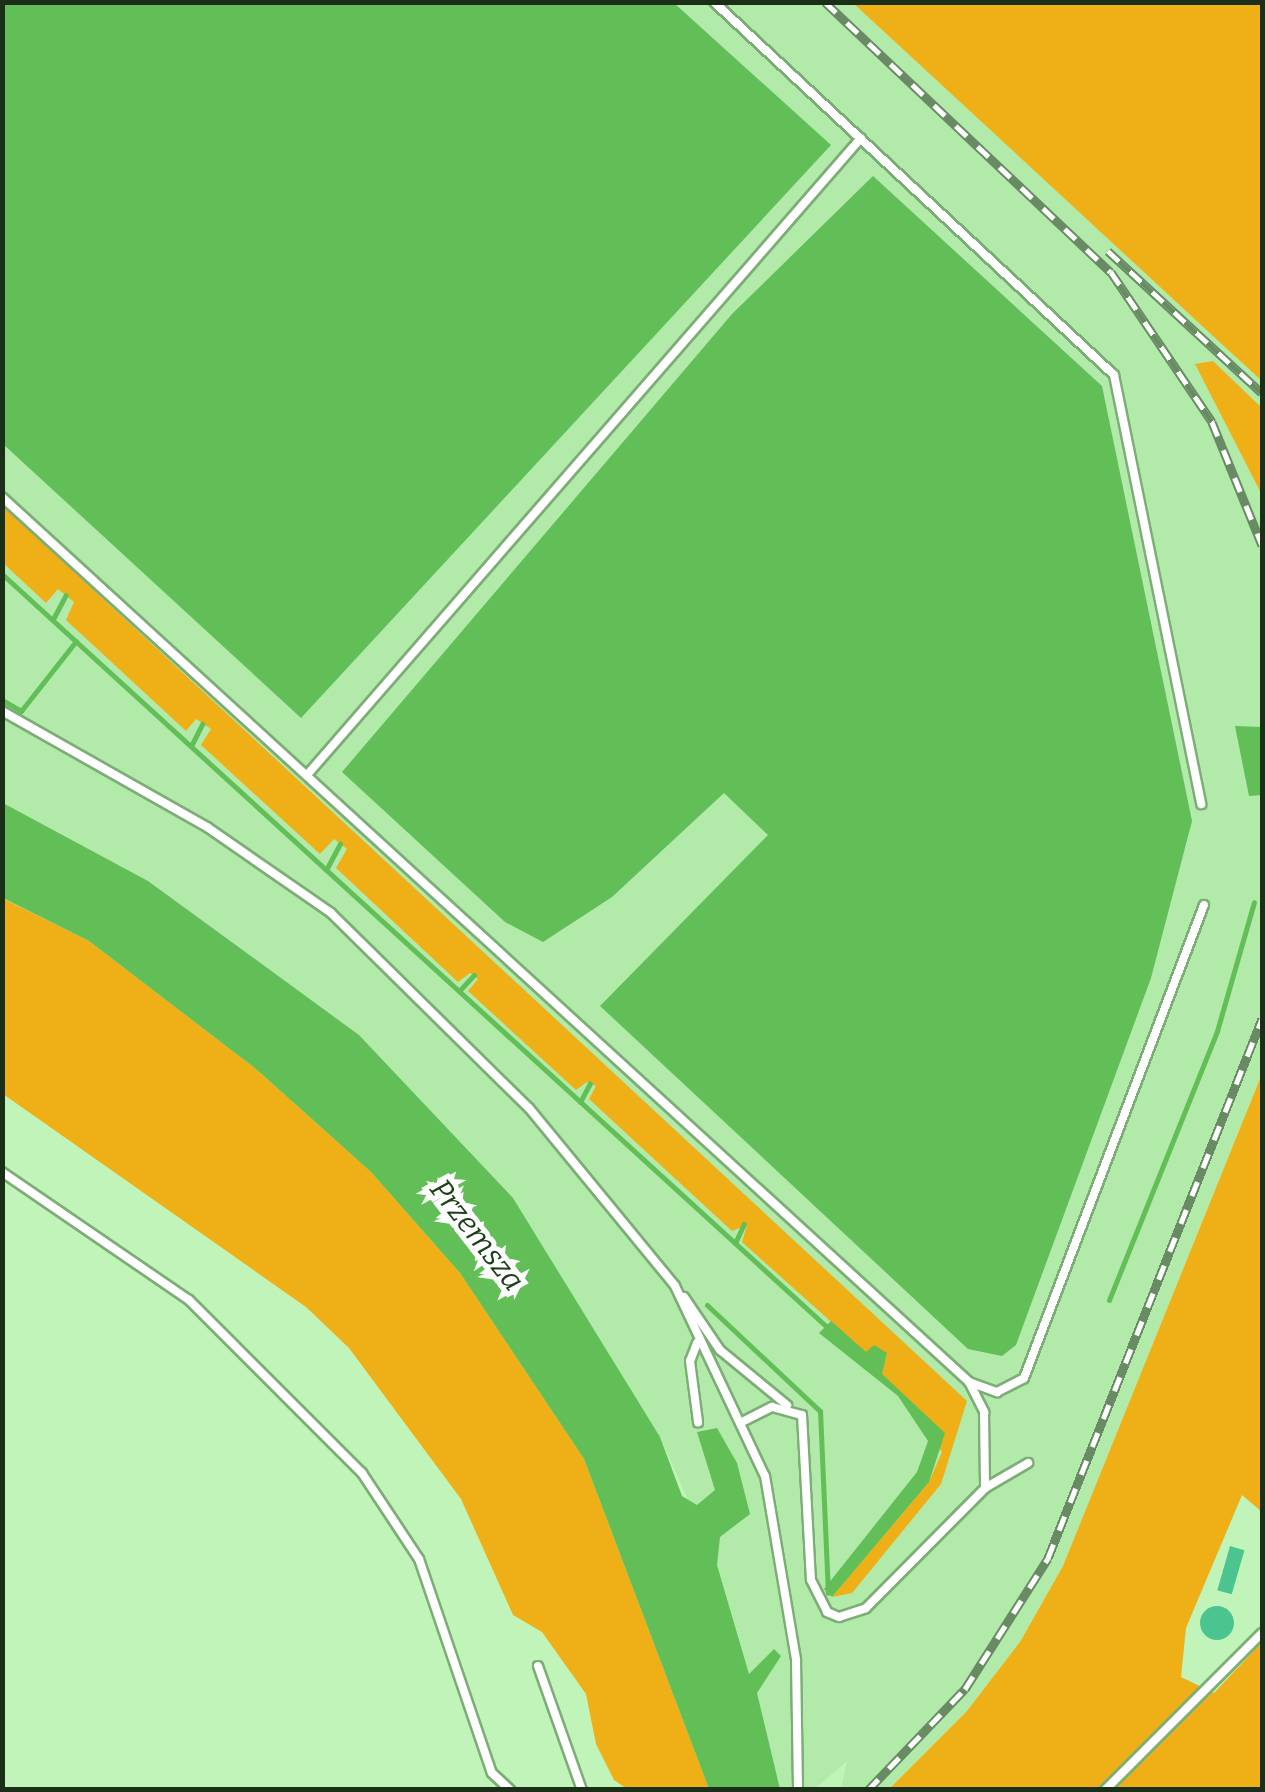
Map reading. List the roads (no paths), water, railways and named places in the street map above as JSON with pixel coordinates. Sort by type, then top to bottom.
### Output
[{"type":"lane","points":[[714,2],[1114,375],[1201,804]]},
{"type":"lane","points":[[307,775],[861,138]]},
{"type":"lane","points":[[2,497],[969,1382],[984,1412],[985,1488]]},
{"type":"lane","points":[[2,711],[207,827],[331,913],[529,1108],[675,1286],[720,1350],[806,1422],[806,1549],[827,1612],[852,1617],[866,1608],[985,1488],[1028,1463]]},
{"type":"lane","points":[[969,1382],[998,1392],[1024,1378],[1204,905]]},
{"type":"lane","points":[[2,1172],[189,1300],[362,1473],[419,1559],[492,1772],[510,1790]]},
{"type":"lane","points":[[675,1286],[698,1343],[742,1422],[765,1476],[796,1660],[798,1790]]},
{"type":"lane","points":[[698,1343],[690,1361],[698,1422]]},
{"type":"lane","points":[[742,1422],[789,1406]]},
{"type":"lane","points":[[1105,1790],[1262,1633]]},
{"type":"lane","points":[[538,1666],[582,1790]]},
{"type":"water","points":[[2,3],[674,3],[831,145],[301,718],[3,444]]},
{"type":"water","points":[[873,176],[1102,386],[1192,821],[1151,978],[1016,1345],[1002,1356],[968,1349],[600,1006],[768,835],[724,793],[612,897],[543,942],[505,922],[342,772],[732,314]]},
{"type":"water","points":[[1235,726],[1262,727],[1262,795],[1249,796]]},
{"type":"water","name":"Przemsza","points":[[3,803],[148,881],[359,1035],[513,1198],[660,1437],[682,1496],[697,1505],[715,1490],[697,1432],[717,1428],[737,1463],[750,1514],[720,1537],[717,1565],[749,1674],[774,1649],[781,1656],[757,1693],[780,1789],[709,1789],[584,1459],[460,1273],[371,1172],[256,1069],[89,941],[3,898]]},
{"type":"water","points":[[831,1321],[866,1352],[874,1345],[887,1353],[882,1374],[945,1433],[929,1482],[832,1597],[824,1589],[917,1472],[928,1441],[898,1396],[819,1333]]},
{"type":"waterway","points":[[2,574],[828,1328]]},
{"type":"waterway","points":[[53,619],[66,595]]},
{"type":"waterway","points":[[2,700],[21,711],[76,641]]},
{"type":"waterway","points":[[191,746],[202,724]]},
{"type":"waterway","points":[[326,870],[340,844]]},
{"type":"waterway","points":[[1109,1300],[1217,1031],[1254,902]]},
{"type":"waterway","points":[[459,991],[474,975]]},
{"type":"waterway","points":[[580,1102],[590,1083]]},
{"type":"waterway","points":[[735,1243],[744,1224]]},
{"type":"waterway","points":[[707,1305],[820,1411],[828,1593]]},
{"type":"railway","points":[[825,2],[1111,272],[1212,422],[1262,545]]},
{"type":"railway","points":[[1108,251],[1262,393]]},
{"type":"railway","points":[[868,1790],[965,1689],[1048,1558],[1262,1019]]}]
